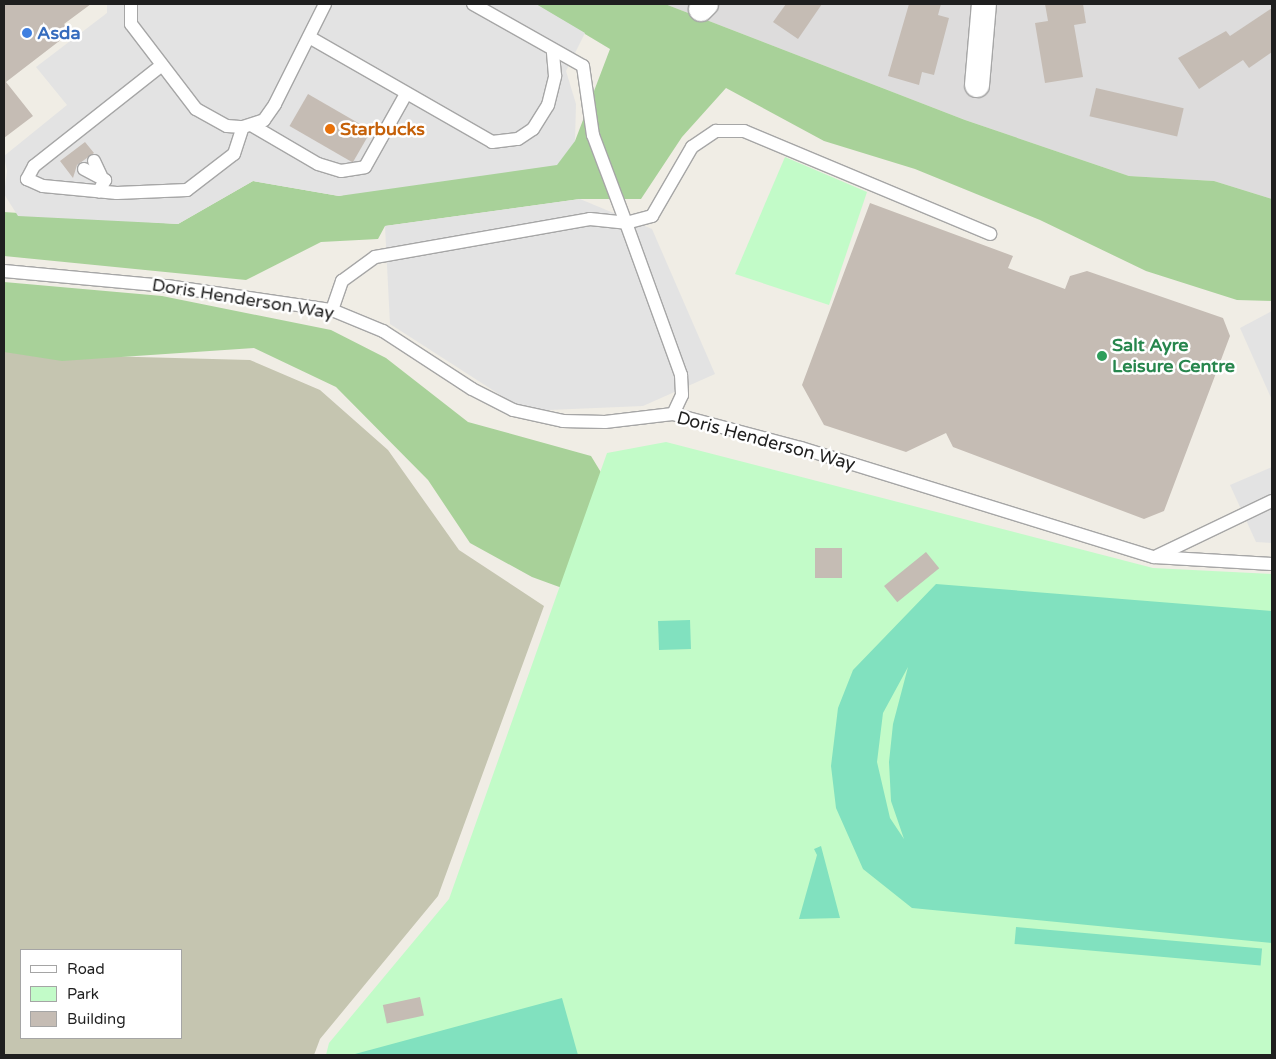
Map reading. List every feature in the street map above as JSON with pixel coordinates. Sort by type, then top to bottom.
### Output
[{"type":"street","points":[[977,85],[984,4]]},
{"type":"lane","points":[[130,6],[131,24],[196,109],[227,126],[248,126],[264,120],[275,104],[325,4]]},
{"type":"lane","points":[[473,4],[553,52],[583,66],[592,135],[681,375],[682,394],[673,414]]},
{"type":"lane","points":[[309,37],[492,142],[518,139],[533,129],[548,105],[555,76],[553,52]]},
{"type":"lane","points":[[162,66],[72,144],[34,166],[27,179],[43,186],[102,182],[164,194],[187,190],[234,154],[248,126]]},
{"type":"lane","points":[[248,126],[318,164],[341,170],[364,168],[406,94]]},
{"type":"lane","points":[[332,310],[342,281],[375,257],[590,219],[626,223],[652,216],[692,147],[716,131],[744,131],[990,234]]},
{"type":"lane","points":[[89,165],[102,182]]},
{"type":"lane","name":"Doris Henderson Way","points":[[4,271],[167,286],[332,310],[383,331],[472,389],[513,410],[563,421],[605,422],[673,414],[801,448],[1154,557],[1272,564]]},
{"type":"lane","points":[[1154,557],[1272,501]]},
{"type":"shaded area","points":[[107,4],[536,4],[585,33],[566,71],[576,104],[575,141],[557,165],[339,196],[253,181],[178,224],[18,216],[4,194],[7,171],[4,156],[67,105],[36,67],[107,13]]},
{"type":"shaded area","points":[[665,4],[1272,4],[1272,199],[1214,181],[1129,176],[965,120]]},
{"type":"shaded area","points":[[580,199],[652,229],[715,374],[643,406],[525,411],[390,324],[385,226]]},
{"type":"shaded area","points":[[1272,311],[1272,400],[1240,328]]},
{"type":"shaded area","points":[[4,338],[100,356],[250,360],[320,390],[388,450],[459,550],[544,606],[438,896],[320,1039],[314,1055],[4,1055]]},
{"type":"shaded area","points":[[1272,467],[1272,543],[1256,542],[1230,485]]},
{"type":"green space","points":[[535,4],[665,4],[965,120],[1129,176],[1214,181],[1272,199],[1272,301],[1237,300],[1146,271],[1040,220],[915,169],[824,141],[726,88],[682,137],[641,199],[580,199],[385,226],[378,239],[321,242],[246,280],[4,256],[4,212],[178,224],[253,181],[339,196],[575,141],[610,49]]},
{"type":"green space","points":[[785,157],[867,192],[829,305],[735,274]]},
{"type":"green space","points":[[4,282],[162,296],[331,330],[386,358],[468,422],[591,456],[613,492],[573,592],[532,577],[470,543],[428,480],[336,387],[254,348],[62,361],[4,352]]},
{"type":"green space","points":[[666,442],[1153,568],[1272,574],[1272,1055],[326,1055],[329,1043],[449,899],[607,453]]},
{"type":"green space","points":[[936,584],[1272,611],[1272,943],[912,908],[863,869],[836,808],[831,766],[838,708],[853,670]],"holes":[[[908,667],[893,724],[889,762],[891,801],[904,839],[890,818],[877,762],[883,713]]]},
{"type":"green space","points":[[690,620],[691,649],[659,650],[658,621]]},
{"type":"green space","points":[[821,846],[840,918],[799,919],[817,855],[814,849]]},
{"type":"green space","points":[[1016,927],[1262,949],[1261,965],[1015,944]]},
{"type":"green space","points":[[562,998],[578,1055],[355,1055],[355,1054]]},
{"type":"building","points":[[4,4],[91,4],[64,24],[71,32],[6,82],[33,116],[4,138]]},
{"type":"building","points":[[786,4],[822,4],[798,39],[773,22]]},
{"type":"building","points":[[909,4],[941,4],[938,15],[949,18],[934,75],[922,72],[919,85],[888,76]]},
{"type":"building","points":[[1045,4],[1083,4],[1086,23],[1074,25],[1083,77],[1045,83],[1035,23],[1048,21]]},
{"type":"building","points":[[1272,8],[1272,52],[1249,68],[1243,60],[1199,89],[1178,58],[1226,31],[1230,36]]},
{"type":"building","points":[[1096,88],[1184,108],[1177,137],[1089,116]]},
{"type":"building","name":"Starbucks","points":[[308,94],[371,130],[353,163],[290,126]]},
{"type":"building","points":[[85,142],[94,153],[77,165],[73,178],[60,161]]},
{"type":"building","name":"Salt Ayre Leisure Centre","points":[[870,203],[1013,256],[1008,268],[1065,289],[1070,276],[1087,271],[1223,318],[1230,336],[1164,511],[1144,519],[953,447],[946,433],[906,452],[824,425],[802,385]]},
{"type":"building","points":[[815,548],[842,548],[842,578],[815,578]]},
{"type":"building","points":[[926,552],[939,568],[897,602],[884,586]]},
{"type":"building","points":[[420,997],[424,1016],[387,1023],[383,1005]]},
{"type":"place","name":"Asda","points":[[27,33]]},
{"type":"place","name":"Starbucks","points":[[330,129]]},
{"type":"place","name":"Salt Ayre Leisure Centre","points":[[1102,356]]}]
